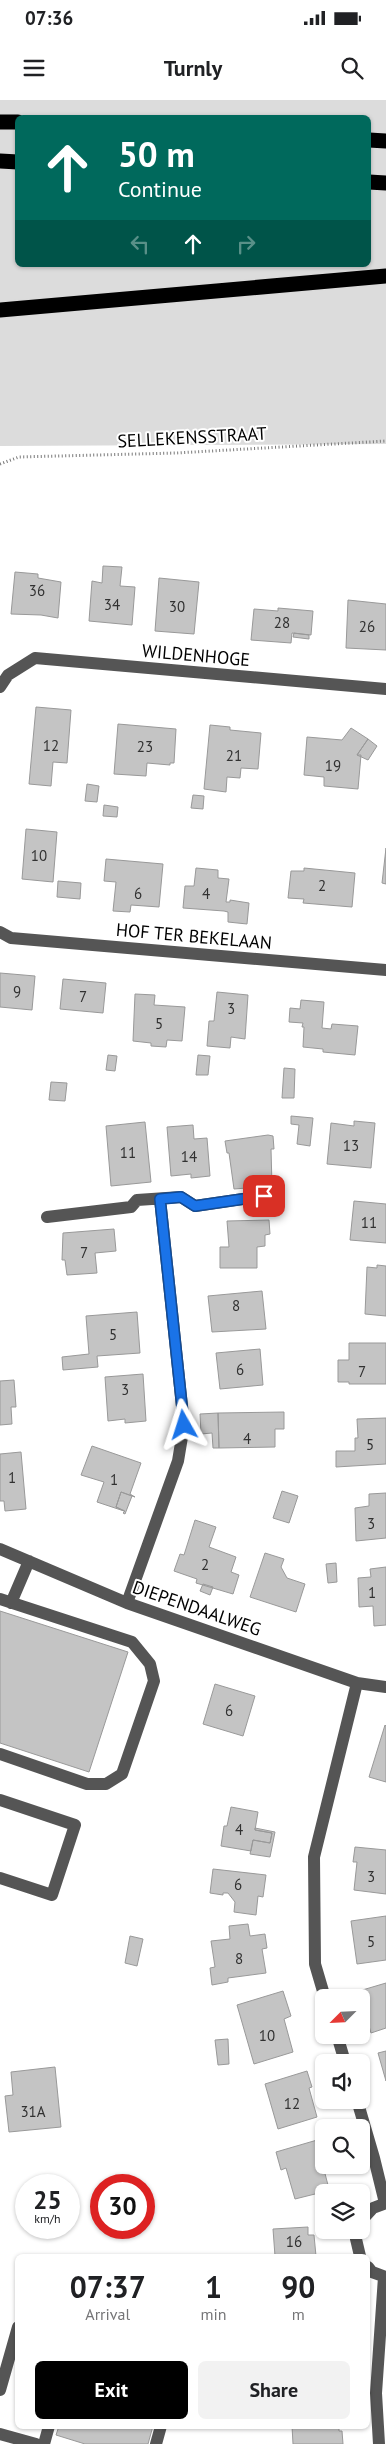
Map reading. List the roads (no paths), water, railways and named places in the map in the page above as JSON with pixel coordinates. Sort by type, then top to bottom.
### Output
[{"type":"highway","points":[[0,122],[15,122]]},
{"type":"highway","points":[[371,140],[386,141]]},
{"type":"highway","points":[[0,161],[15,162]]},
{"type":"highway","points":[[371,182],[386,183]]},
{"type":"highway","points":[[0,310],[386,276]]},
{"type":"street","name":"WILDENHOGE","points":[[0,687],[8,675],[35,658],[386,689]]},
{"type":"street","name":"HOF TER BEKELAAN","points":[[0,932],[11,938],[386,970]]},
{"type":"street","points":[[46,1217],[131,1207],[137,1200],[181,1197],[195,1206],[264,1196]]},
{"type":"street","points":[[127,1603],[178,1461],[184,1425],[160,1199]]},
{"type":"street","name":"DIEPENDAALWEG","points":[[0,1549],[127,1603],[357,1683],[386,1687]]},
{"type":"street","points":[[0,1754],[87,1784],[106,1784],[122,1774],[154,1681],[150,1664],[132,1642],[6,1601],[29,1561]]},
{"type":"street","points":[[322,1989],[315,1964],[314,1857],[357,1683]]},
{"type":"street","points":[[0,1800],[75,1825],[52,1895],[0,1878]]},
{"type":"street","points":[[360,2109],[385,2203],[370,2211]]},
{"type":"street","points":[[356,2239],[360,2254]]},
{"type":"street","points":[[370,2268],[385,2277],[376,2393],[379,2444]]},
{"type":"street","points":[[0,2390],[15,2337]]},
{"type":"street","points":[[44,2444],[48,2429]]},
{"type":"street","points":[[156,2444],[160,2429]]},
{"type":"street","points":[[0,2434],[36,2444]]}]
